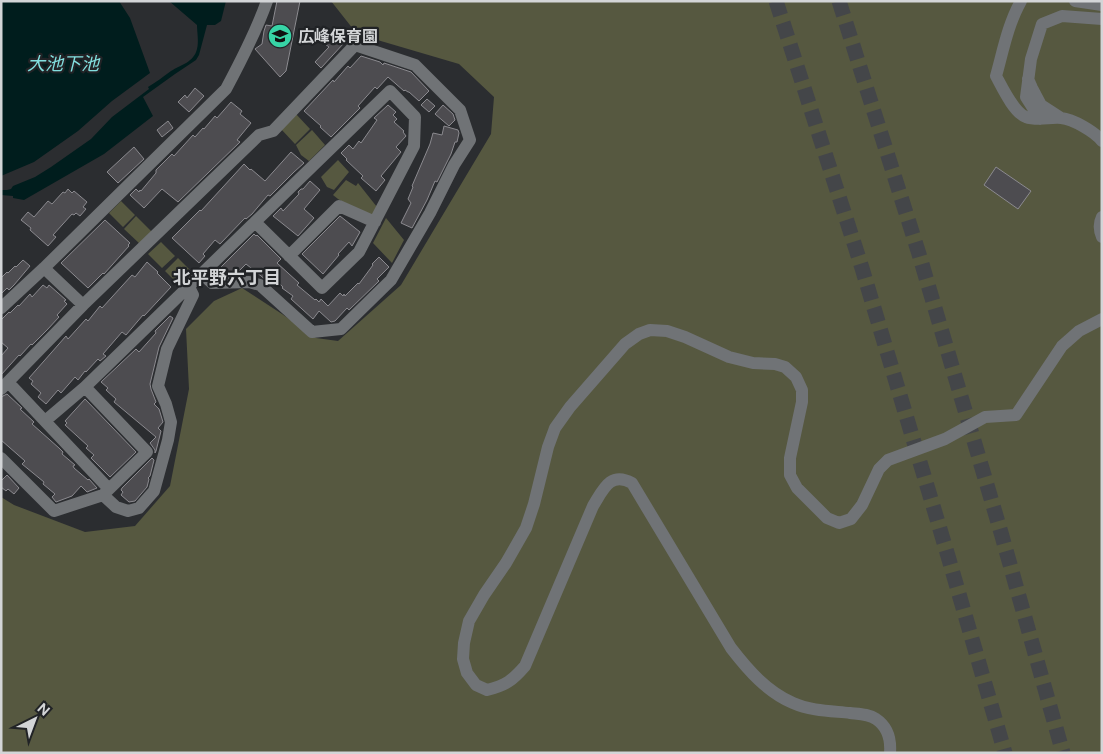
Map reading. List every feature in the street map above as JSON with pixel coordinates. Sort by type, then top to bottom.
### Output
[{"type":"street","points":[[1,308],[226,89],[267,1]]},
{"type":"street","points":[[1021,1],[1009,28],[996,76],[1005,92],[1019,112],[1026,117],[1068,119],[1097,135],[1102,140]]},
{"type":"street","points":[[1076,1],[1102,5]]},
{"type":"street","points":[[1040,119],[1026,97],[1031,59],[1042,24],[1062,16],[1102,19]]},
{"type":"street","points":[[189,287],[193,295],[167,349],[158,386],[171,422],[168,440],[154,491],[139,508],[128,511],[116,507],[106,492],[45,421],[5,385],[83,305],[259,135],[273,131],[355,45],[415,65],[460,110],[470,140],[454,165],[430,213],[391,280],[341,329],[312,332],[260,285],[250,282],[212,283],[202,274]]},
{"type":"street","points":[[1028,79],[1042,105],[1060,118]]},
{"type":"street","points":[[45,421],[84,387],[189,287],[255,222],[390,91],[415,117],[414,146],[360,252],[322,288],[255,222]]},
{"type":"street","points":[[289,256],[340,206],[375,222]]},
{"type":"street","points":[[1102,217],[1100,222],[1102,237]]},
{"type":"street","points":[[44,268],[83,305]]},
{"type":"street","points":[[890,753],[891,742],[888,731],[877,720],[864,714],[815,709],[795,704],[779,696],[749,670],[731,648],[632,483],[624,479],[612,480],[605,486],[593,506],[524,666],[514,678],[502,686],[487,690],[476,684],[467,673],[463,659],[464,643],[470,621],[526,528],[548,448],[556,428],[570,407],[625,344],[639,334],[650,330],[667,331],[686,337],[729,357],[753,363],[775,364],[785,367],[796,377],[802,390],[802,402],[790,458],[790,475],[797,488],[828,518],[839,524],[851,518],[862,505],[879,469],[888,460],[945,439],[984,417],[1016,415],[1062,346],[1079,331],[1102,319]]},
{"type":"street","points":[[1,458],[54,511],[106,492],[147,452],[84,387]]},
{"type":"green space","points":[[331,1],[1102,1],[1102,753],[1,753],[1,497],[14,505],[85,532],[135,526],[170,486],[189,389],[186,329],[214,301],[242,288],[316,338],[338,341],[401,285],[491,134],[494,97],[459,64],[357,34]]},
{"type":"green space","points":[[296,114],[310,129],[295,144],[281,129]]},
{"type":"green space","points":[[312,130],[325,145],[309,161],[301,155],[296,145]]},
{"type":"green space","points":[[338,160],[349,172],[334,190],[327,187],[321,177]]},
{"type":"green space","points":[[346,180],[356,186],[358,183],[377,207],[373,214],[367,216],[333,195]]},
{"type":"green space","points":[[121,201],[135,215],[123,227],[109,213]]},
{"type":"green space","points":[[136,216],[152,232],[140,244],[124,229]]},
{"type":"green space","points":[[386,218],[404,240],[392,263],[373,243]]},
{"type":"green space","points":[[161,242],[175,256],[162,268],[148,254]]},
{"type":"green space","points":[[178,258],[194,274],[181,287],[165,271]]},
{"type":"water","name":"大池下池","points":[[1,1],[119,1],[130,18],[150,73],[112,101],[78,131],[34,162],[1,176]]},
{"type":"water","points":[[169,1],[226,1],[221,21],[215,25],[207,25],[196,60],[143,97],[153,116],[104,154],[24,200],[13,198],[13,196],[1,195],[1,190],[11,189],[13,186],[35,177],[91,139],[112,117],[149,89],[148,87],[171,71],[187,63],[193,57],[198,46],[197,25]]},
{"type":"building","points":[[277,1],[300,1],[286,71],[280,77],[255,49],[262,44],[266,25],[272,26]]},
{"type":"building","points":[[333,34],[344,43],[321,68],[315,62],[329,47],[325,44]]},
{"type":"building","points":[[361,56],[380,62],[383,65],[384,63],[411,72],[429,91],[419,101],[388,77],[377,89],[375,87],[358,106],[360,108],[331,137],[304,111],[333,80],[334,82],[348,66],[350,68]]},
{"type":"building","points":[[195,88],[204,96],[189,112],[178,102],[185,95],[187,98]]},
{"type":"building","points":[[427,99],[435,106],[429,112],[421,105]]},
{"type":"building","points":[[231,102],[242,111],[240,114],[251,123],[237,140],[240,142],[178,202],[162,189],[144,208],[130,195],[136,189],[139,192],[141,191],[156,173],[156,170],[172,154],[174,156],[193,135],[195,137],[215,116],[217,118]]},
{"type":"building","points":[[388,105],[396,112],[393,115],[397,119],[394,122],[404,131],[406,136],[396,147],[401,152],[381,176],[385,180],[376,191],[361,178],[363,176],[341,153],[349,145],[353,149],[359,141],[361,143],[377,120],[374,118]]},
{"type":"building","points":[[443,105],[453,114],[455,120],[449,126],[435,114]]},
{"type":"building","points":[[168,121],[173,128],[162,137],[157,130]]},
{"type":"building","points":[[444,126],[458,130],[457,142],[455,142],[437,182],[435,181],[412,228],[401,223],[411,203],[408,199],[412,186],[433,133],[442,135]]},
{"type":"building","points":[[134,147],[144,159],[118,183],[107,172]]},
{"type":"building","points":[[291,152],[304,163],[270,196],[268,195],[252,214],[245,218],[220,244],[215,240],[203,254],[205,256],[199,263],[172,238],[201,211],[244,164],[265,181]]},
{"type":"building","points":[[996,167],[1031,191],[1018,209],[984,185]]},
{"type":"building","points":[[310,181],[320,190],[304,209],[314,218],[298,236],[273,216],[281,208],[283,211],[299,194],[298,192]]},
{"type":"building","points":[[68,189],[72,193],[74,191],[87,202],[83,207],[86,209],[80,216],[76,213],[72,214],[53,235],[56,237],[48,246],[21,220],[28,212],[34,217],[48,201],[52,204]]},
{"type":"building","points":[[340,216],[360,232],[352,246],[349,242],[323,274],[302,254]]},
{"type":"building","points":[[105,220],[130,243],[104,274],[88,288],[61,263]]},
{"type":"building","points":[[254,234],[281,259],[277,263],[299,283],[297,285],[315,300],[319,302],[321,299],[328,306],[340,293],[345,296],[359,284],[379,257],[389,267],[377,279],[379,281],[349,310],[347,308],[335,321],[331,322],[319,311],[313,319],[291,299],[293,296],[282,288],[270,275],[266,280],[246,264],[236,274],[228,273],[221,275],[217,271]]},
{"type":"building","points":[[23,260],[30,266],[9,290],[7,288],[1,294],[1,278]]},
{"type":"building","points":[[147,262],[171,287],[126,335],[122,332],[103,354],[106,356],[100,361],[98,359],[78,380],[75,377],[61,393],[58,390],[46,404],[38,397],[41,393],[31,384],[33,381],[29,378],[66,336],[68,339],[86,319],[88,321],[100,306],[102,308],[132,275],[135,277]]},
{"type":"building","points":[[43,285],[47,288],[49,285],[66,300],[64,301],[67,304],[57,315],[59,317],[47,330],[19,355],[1,375],[1,356],[8,348],[1,342],[1,320],[19,306],[30,294],[32,297]]},
{"type":"building","points":[[170,316],[173,318],[159,347],[150,384],[156,402],[154,404],[159,409],[163,422],[158,428],[161,431],[155,453],[150,443],[156,437],[114,402],[116,399],[106,390],[108,388],[101,382],[136,349],[139,352],[156,333],[155,331]]},
{"type":"building","points":[[7,394],[34,422],[32,424],[75,465],[73,466],[74,468],[89,479],[97,488],[87,492],[81,486],[72,496],[56,502],[52,497],[55,494],[22,464],[25,461],[1,440],[1,397]]},
{"type":"building","points":[[85,399],[136,452],[110,477],[91,458],[94,455],[86,448],[88,446],[65,425],[67,423],[65,421]]},
{"type":"building","points":[[152,458],[154,460],[147,487],[135,501],[129,502],[121,495],[123,492],[122,488]]},
{"type":"building","points":[[7,475],[19,488],[14,494],[8,489],[6,491],[1,487],[1,481]]},
{"type":"tunnel","points":[[776,1],[862,268],[1005,753]]},
{"type":"tunnel","points":[[839,1],[919,254],[1002,536],[1063,753]]},
{"type":"place","name":"広峰保育園","points":[[280,36]]},
{"type":"district","name":"北平野六丁目","points":[[227,277]]}]
